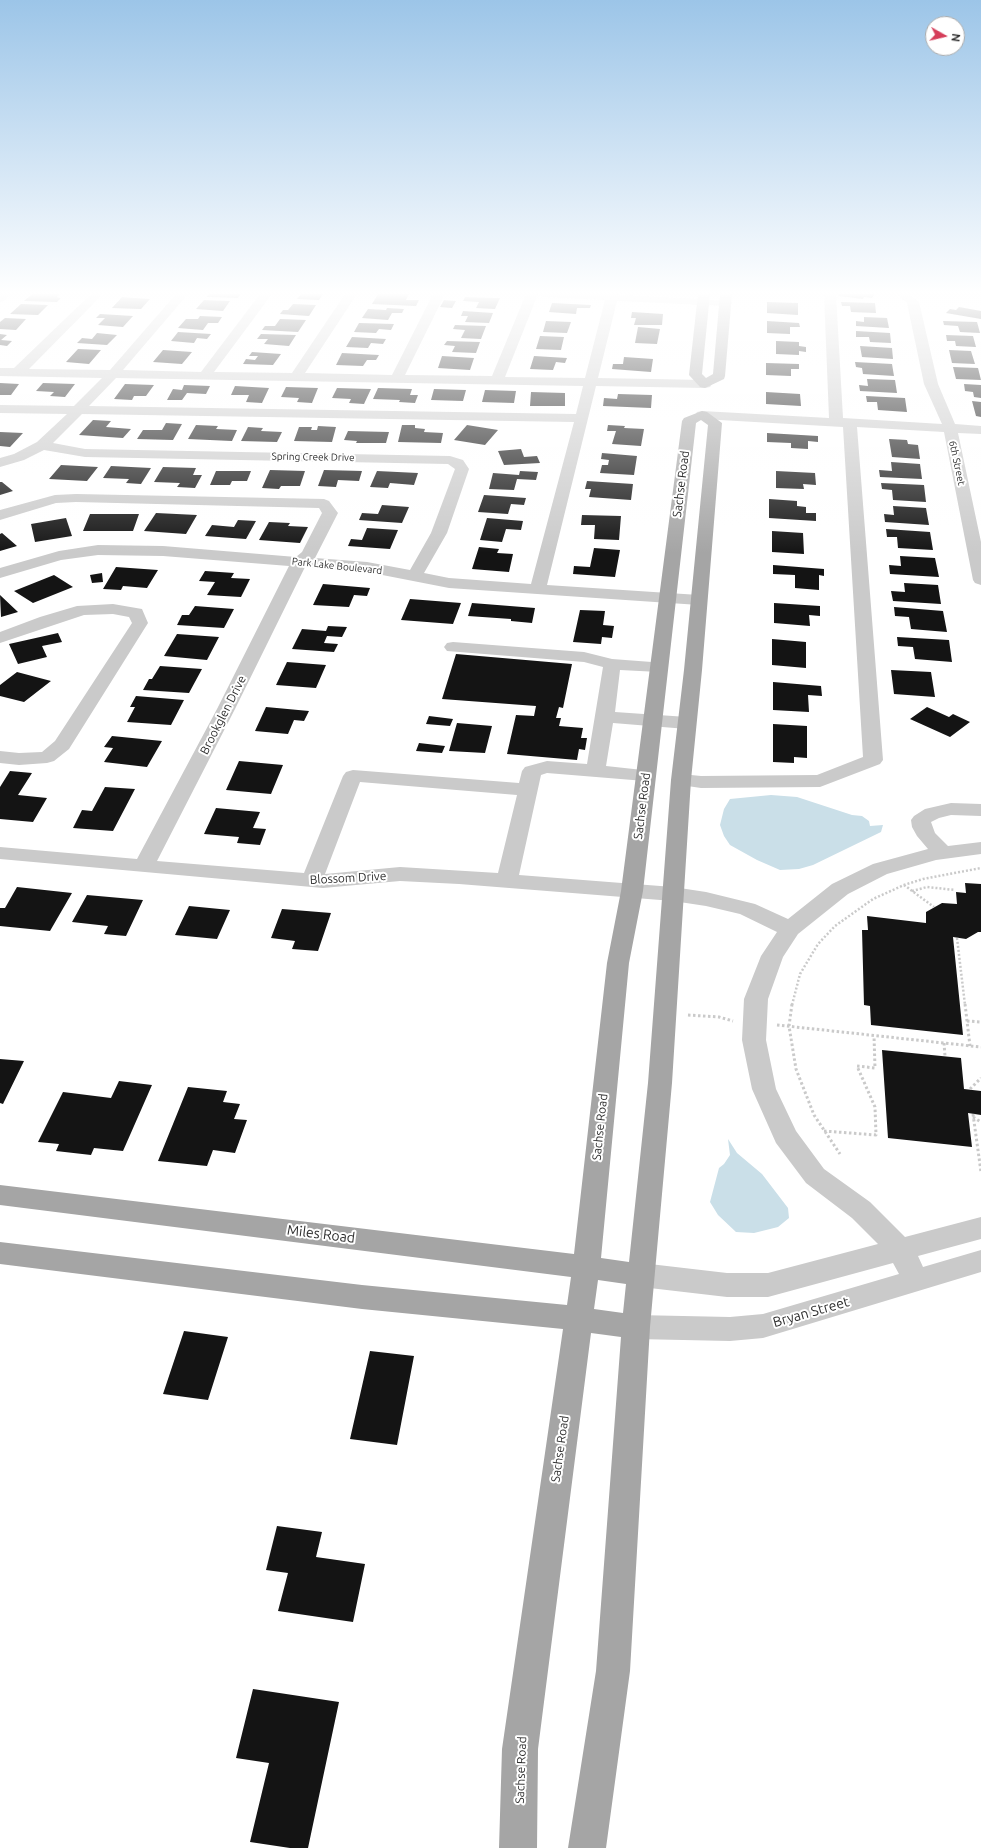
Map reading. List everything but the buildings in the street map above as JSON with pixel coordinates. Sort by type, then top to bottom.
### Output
[{"type":"main road","points":[[701,380],[705,384]]},
{"type":"main road","points":[[705,384],[712,380]]},
{"type":"main road","points":[[587,1848],[613,1671],[636,1327],[660,1082],[681,780],[693,670],[715,423],[702,414],[705,384]]},
{"type":"main road","name":"Sachse Road","points":[[518,1848],[520,1749],[586,1267],[618,970],[632,891],[689,421],[702,414]]},
{"type":"main road","name":"Miles Road","points":[[0,1196],[642,1275]]},
{"type":"main road","points":[[0,1253],[362,1297],[578,1318],[636,1327]]},
{"type":"street","points":[[0,463],[42,445],[57,432],[107,380]]},
{"type":"street","points":[[538,590],[591,380]]},
{"type":"street","points":[[598,380],[705,384]]},
{"type":"street","points":[[681,780],[702,782],[820,781],[873,760],[839,380]]},
{"type":"street","name":"6th Street","points":[[930,380],[950,429],[981,580]]},
{"type":"street","points":[[0,409],[581,418]]},
{"type":"street","points":[[702,414],[981,430]]},
{"type":"street","name":"Spring Creek Drive","points":[[42,445],[85,453],[450,460],[458,463],[462,469],[439,533],[414,577]]},
{"type":"street","name":"Brookglen Drive","points":[[0,515],[56,499],[324,504],[330,513],[309,555],[300,562],[226,709],[144,866]]},
{"type":"street","name":"Park Lake Boulevard","points":[[0,573],[60,556],[98,550],[163,552],[367,567],[449,584],[699,600]]},
{"type":"street","points":[[0,638],[46,621],[83,610],[113,609],[136,613],[140,623],[62,745],[47,758],[19,759],[0,757]]},
{"type":"street","points":[[452,647],[584,657],[612,664],[658,667]]},
{"type":"street","points":[[595,771],[612,664]]},
{"type":"street","points":[[604,717],[687,723]]},
{"type":"street","points":[[507,881],[532,771],[547,767],[645,776]]},
{"type":"street","points":[[312,880],[353,776],[528,790]]},
{"type":"street","points":[[943,853],[927,836],[922,827],[921,820],[932,813],[950,809],[981,810]]},
{"type":"street","points":[[917,1281],[900,1250],[861,1210],[815,1176],[785,1136],[764,1089],[754,1040],[756,999],[772,956],[790,929],[840,888],[880,869],[943,853],[981,848]]},
{"type":"street","name":"Blossom Drive","points":[[0,853],[312,880],[400,874],[673,894],[706,898],[747,909],[790,929]]},
{"type":"street","points":[[642,1275],[727,1285],[768,1285],[981,1228]]},
{"type":"street","name":"Bryan Street","points":[[636,1327],[730,1329],[763,1326],[981,1261]]},
{"type":"path","points":[[840,1154],[824,1131],[805,1096],[796,1069],[789,1026],[792,1003],[800,974],[818,944],[835,926],[873,899],[904,885],[929,877],[981,868]]},
{"type":"path","points":[[904,885],[934,907]]},
{"type":"path","points":[[912,891],[927,887],[955,890]]},
{"type":"path","points":[[957,938],[970,1046]]},
{"type":"path","points":[[688,1014],[719,1017],[734,1021]]},
{"type":"path","points":[[967,1021],[981,1022]]},
{"type":"path","points":[[789,1026],[981,1047]]},
{"type":"path","points":[[824,1131],[876,1135],[875,1107],[857,1066],[875,1068],[874,1036]]},
{"type":"path","points":[[944,1043],[945,1056]]},
{"type":"path","points":[[970,1089],[981,1078]]},
{"type":"path","points":[[981,1122],[973,1115],[981,1172]]},
{"type":"water","points":[[771,795],[797,797],[852,815],[862,816],[869,821],[870,826],[883,825],[881,832],[813,865],[799,869],[780,870],[757,860],[730,845],[724,836],[720,825],[724,809],[730,799]]},
{"type":"water","points":[[728,1139],[737,1153],[762,1174],[788,1208],[789,1218],[778,1227],[754,1233],[736,1232],[718,1215],[710,1202],[719,1168],[724,1164],[730,1155]]}]
